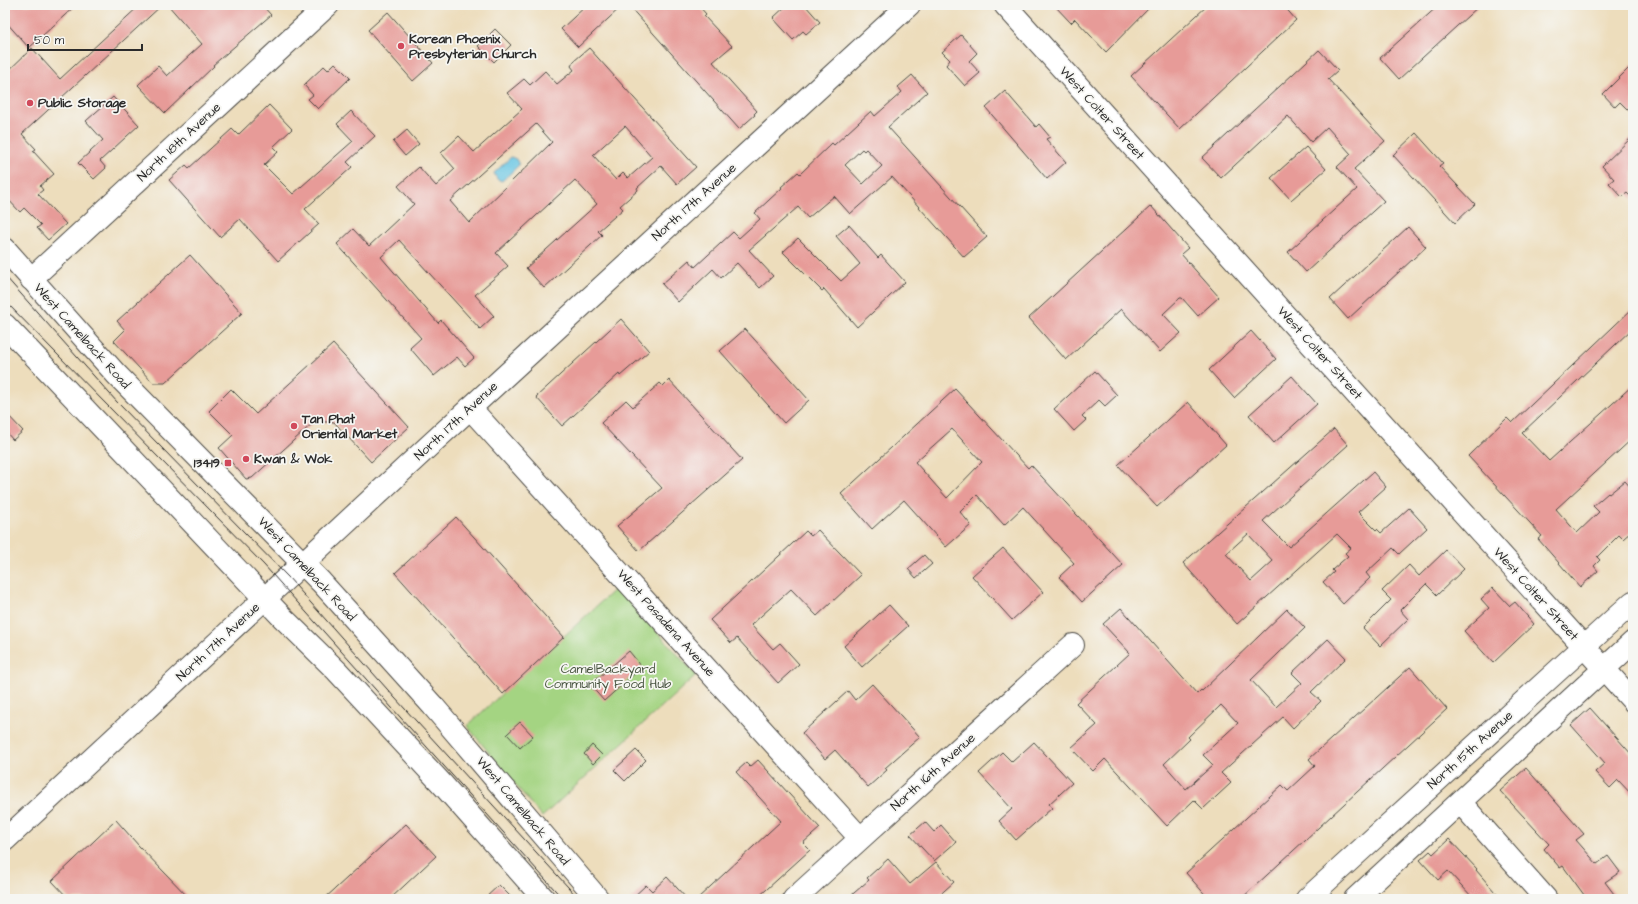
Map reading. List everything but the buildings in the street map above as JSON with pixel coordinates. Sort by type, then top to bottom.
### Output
[{"type":"street","name":"North 18th Avenue","points":[[31,279],[328,5]]},
{"type":"street","name":"North 17th Avenue","points":[[5,840],[470,408],[910,5]]},
{"type":"street","name":"West Colter Street","points":[[1005,5],[1132,148],[1232,255],[1633,701]]},
{"type":"street","name":"West Camelback Road","points":[[5,249],[116,374],[303,563],[430,702],[598,899]]},
{"type":"street","points":[[5,325],[265,599],[345,680],[443,785],[544,899]]},
{"type":"street","name":"West Pasadena Avenue","points":[[470,408],[860,838]]},
{"type":"street","name":"North 15th Avenue","points":[[1307,899],[1633,602]]},
{"type":"street","points":[[1355,899],[1633,642]]},
{"type":"street","name":"North 16th Avenue","points":[[794,899],[1073,645]]},
{"type":"street","points":[[1460,802],[1546,899]]},
{"type":"green space","name":"CamelBackyard Community Food Hub","points":[[617,587],[696,675],[542,817],[467,726]]},
{"type":"water","points":[[511,157],[516,159],[519,165],[502,181],[497,179],[494,173]]},
{"type":"tram line","points":[[5,276],[117,402],[288,577],[395,698],[579,899]]},
{"type":"tram line","points":[[5,301],[264,565],[563,899]]},
{"type":"place","name":"Korean Phoenix Presbyterian Church","points":[[401,46]]},
{"type":"place","name":"Public Storage","points":[[30,103]]},
{"type":"place","name":"Tan Phat Oriental Market","points":[[294,426]]},
{"type":"place","name":"Kwan & Wok","points":[[246,459]]},
{"type":"place","name":"13419","points":[[228,463]]}]
